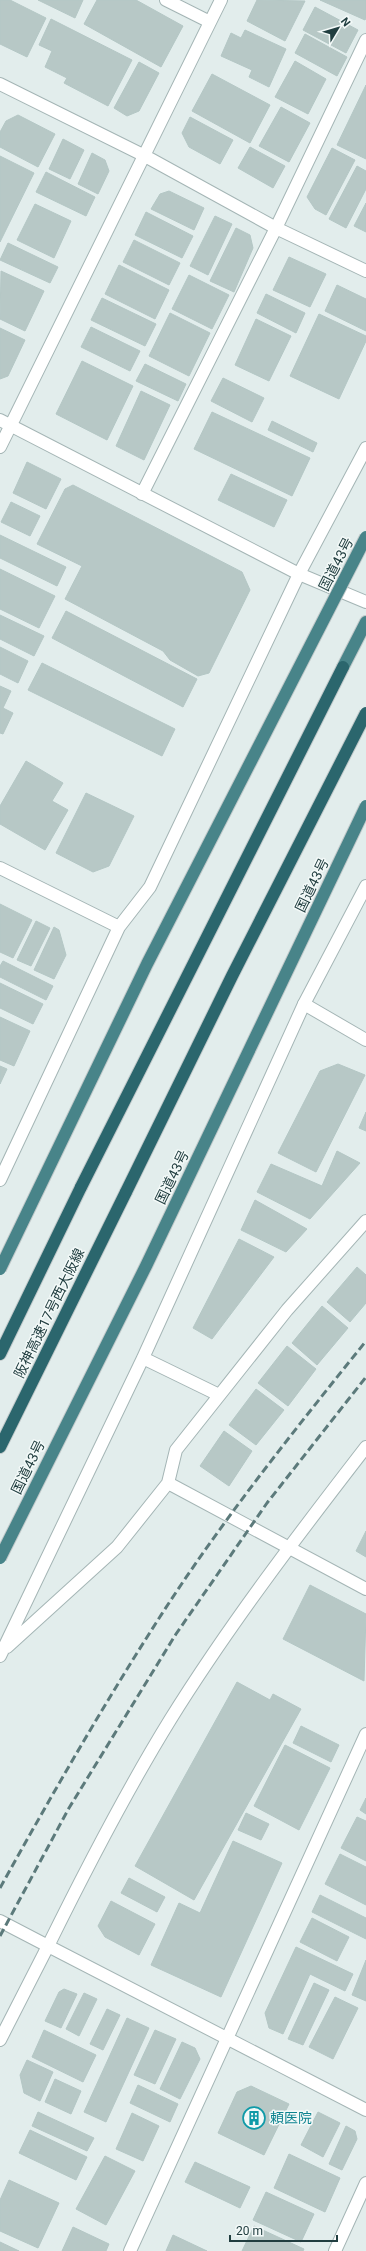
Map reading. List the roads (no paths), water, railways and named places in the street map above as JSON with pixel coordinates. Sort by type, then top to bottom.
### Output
[{"type":"highway","name":"国道43号","points":[[0,1270],[147,964],[366,537]]},
{"type":"highway","name":"阪神高速17号西大阪線","points":[[0,1354],[81,1187],[366,622]]},
{"type":"highway","name":"阪神高速17号西大阪線","points":[[0,1447],[232,976],[366,713]]},
{"type":"highway","name":"国道43号","points":[[0,1558],[146,1266],[366,806]]},
{"type":"street","points":[[166,0],[210,22]]},
{"type":"street","points":[[0,447],[5,423],[145,156],[221,0]]},
{"type":"street","points":[[142,494],[276,228],[366,40]]},
{"type":"street","points":[[0,85],[145,156],[276,228],[366,271]]},
{"type":"street","points":[[5,423],[300,574],[366,602]]},
{"type":"street","points":[[0,1180],[119,927],[150,888],[300,574],[366,448]]},
{"type":"street","points":[[0,868],[119,927]]},
{"type":"street","points":[[1,1654],[143,1358],[304,1004],[366,886]]},
{"type":"street","points":[[304,1004],[366,1040]]},
{"type":"street","points":[[1,1654],[117,1547],[168,1483],[176,1450],[287,1310],[366,1221]]},
{"type":"street","points":[[143,1358],[219,1395]]},
{"type":"street","points":[[0,2040],[107,1829],[170,1719],[289,1547],[366,1447]]},
{"type":"street","points":[[168,1483],[366,1589]]},
{"type":"street","points":[[130,2251],[228,2040],[366,1734]]},
{"type":"street","points":[[0,1921],[366,2110]]},
{"type":"street","points":[[335,2251],[366,2183]]},
{"type":"railway","points":[[0,1888],[96,1721],[180,1586],[257,1479],[366,1341]]},
{"type":"railway","points":[[0,1936],[69,1808],[176,1634],[267,1503],[366,1377]]},
{"type":"place","name":"頼医院","points":[[254,2118]]}]
